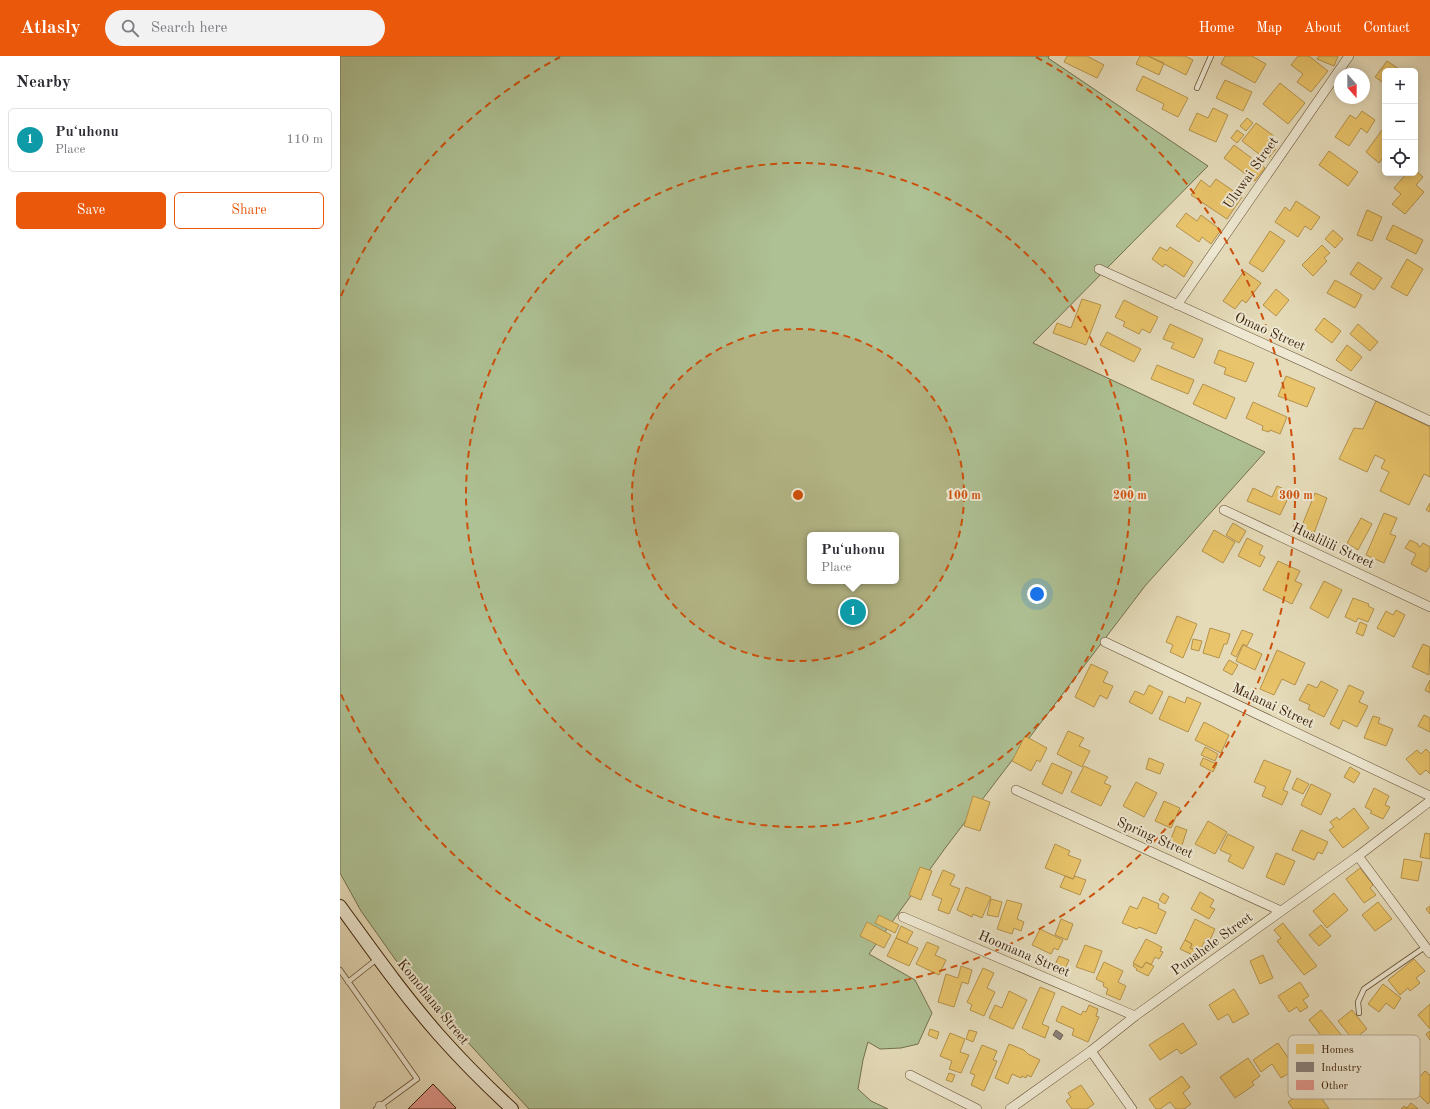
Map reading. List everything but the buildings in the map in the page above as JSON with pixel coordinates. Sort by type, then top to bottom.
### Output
[{"type":"main road","name":"Komohana Street","points":[[340,906],[378,958],[439,1035],[479,1078],[512,1109]]},
{"type":"street","name":"Uluwai Street","points":[[1177,305],[1349,56]]},
{"type":"street","name":"Omao Street","points":[[1099,269],[1430,421]]},
{"type":"street","name":"Hualilili Street","points":[[1224,510],[1430,607]]},
{"type":"street","name":"Malanai Street","points":[[1105,642],[1430,796]]},
{"type":"street","name":"Spring Street","points":[[1016,790],[1281,911]]},
{"type":"street","name":"Punahele Street","points":[[1010,1109],[1090,1052],[1135,1016],[1358,856],[1430,801]]},
{"type":"street","points":[[1358,856],[1427,950]]},
{"type":"street","name":"Hoomana Street","points":[[903,916],[1135,1016]]},
{"type":"street","points":[[1090,1052],[1132,1109]]},
{"type":"street","points":[[910,1075],[977,1109]]},
{"type":"lane","points":[[1197,88],[1211,56]]},
{"type":"lane","points":[[1358,1013],[1358,1002],[1364,989],[1427,950]]},
{"type":"lane","points":[[348,982],[378,958]]},
{"type":"lane","points":[[340,970],[417,1079],[379,1108]]},
{"type":"green space","points":[[340,56],[1049,56],[1048,58],[1208,166],[1033,343],[1265,452],[1145,586],[946,847],[869,954],[915,980],[932,1013],[918,1044],[901,1048],[880,1049],[868,1042],[858,1089],[871,1101],[888,1109],[529,1109],[407,976],[361,911],[340,873]]},
{"type":"place","name":"Puʻuhonu","points":[[853,612]]}]
